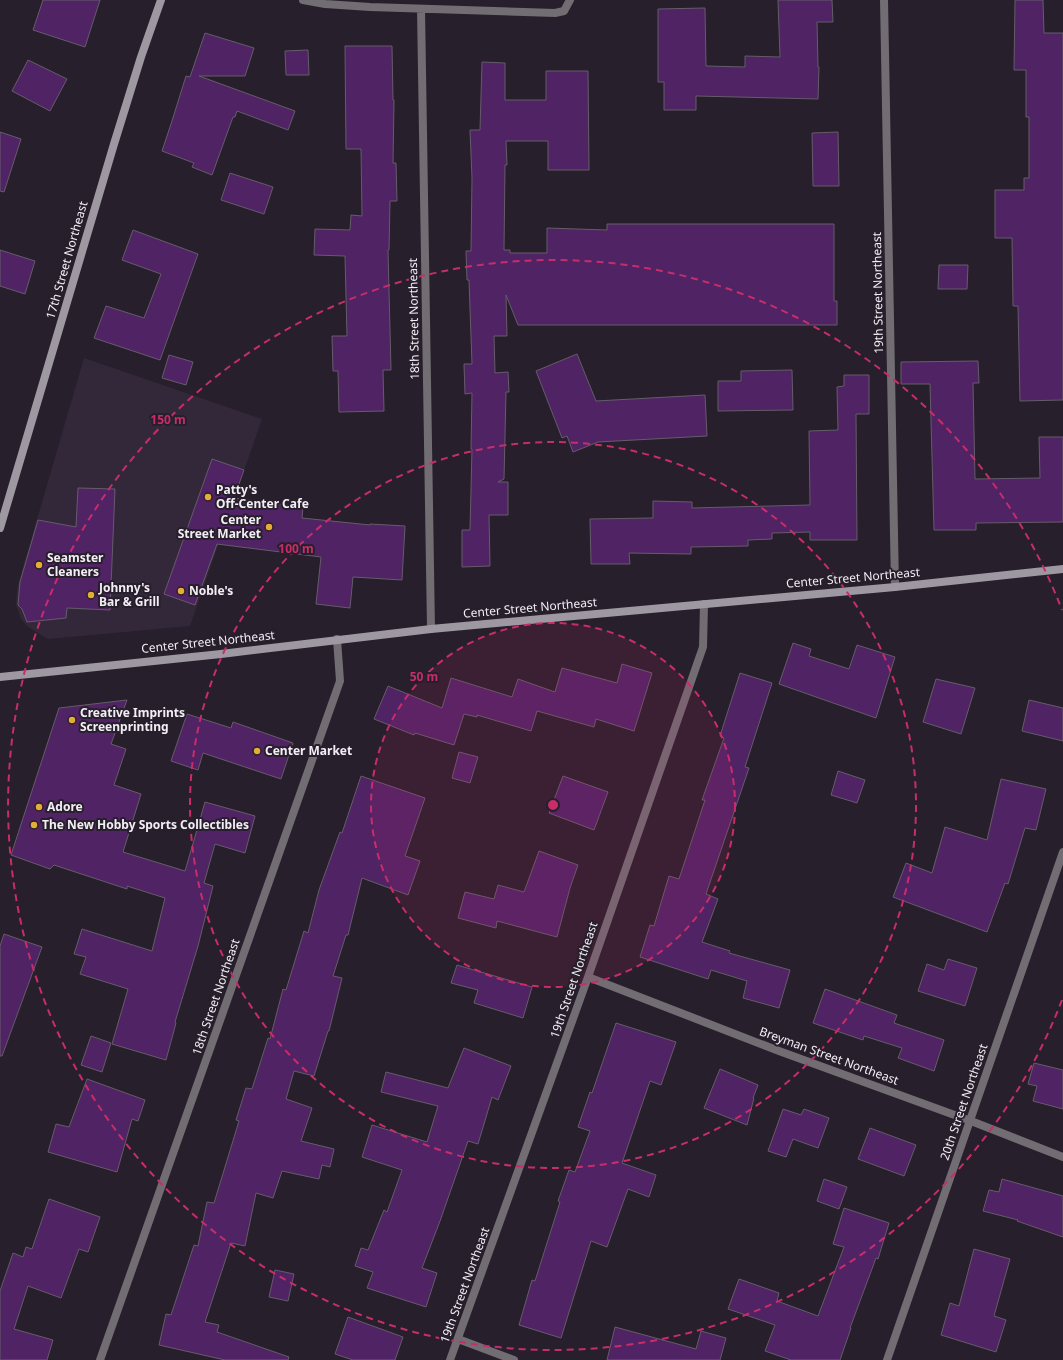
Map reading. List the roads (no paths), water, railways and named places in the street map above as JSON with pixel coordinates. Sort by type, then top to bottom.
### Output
[{"type":"main road","name":"17th Street Northeast","points":[[0,528],[118,130],[161,0]]},
{"type":"main road","name":"Center Street Northeast","points":[[0,677],[221,654],[430,629],[1063,569]]},
{"type":"street","points":[[303,0],[325,4],[421,9],[555,13],[564,11],[570,0]]},
{"type":"street","name":"19th Street Northeast","points":[[884,0],[895,586]]},
{"type":"street","name":"18th Street Northeast","points":[[421,9],[430,629]]},
{"type":"street","name":"19th Street Northeast","points":[[450,1360],[588,977],[703,647],[704,604]]},
{"type":"street","name":"18th Street Northeast","points":[[100,1360],[340,681],[337,639]]},
{"type":"street","name":"20th Street Northeast","points":[[887,1360],[1063,852]]},
{"type":"street","name":"Breyman Street Northeast","points":[[588,977],[779,1051],[971,1121],[1063,1157]]},
{"type":"street","points":[[458,1339],[514,1360]]},
{"type":"place","name":"Patty's Off-Center Cafe","points":[[208,497]]},
{"type":"place","name":"Center Street Market","points":[[269,527]]},
{"type":"place","name":"Seamster Cleaners","points":[[39,565]]},
{"type":"place","name":"Noble's","points":[[181,591]]},
{"type":"place","name":"Johnny's Bar & Grill","points":[[91,595]]},
{"type":"place","name":"Creative Imprints Screenprinting","points":[[72,720]]},
{"type":"place","name":"Center Market","points":[[257,751]]},
{"type":"place","name":"Adore","points":[[39,807]]},
{"type":"place","name":"The New Hobby Sports Collectibles","points":[[34,825]]}]
